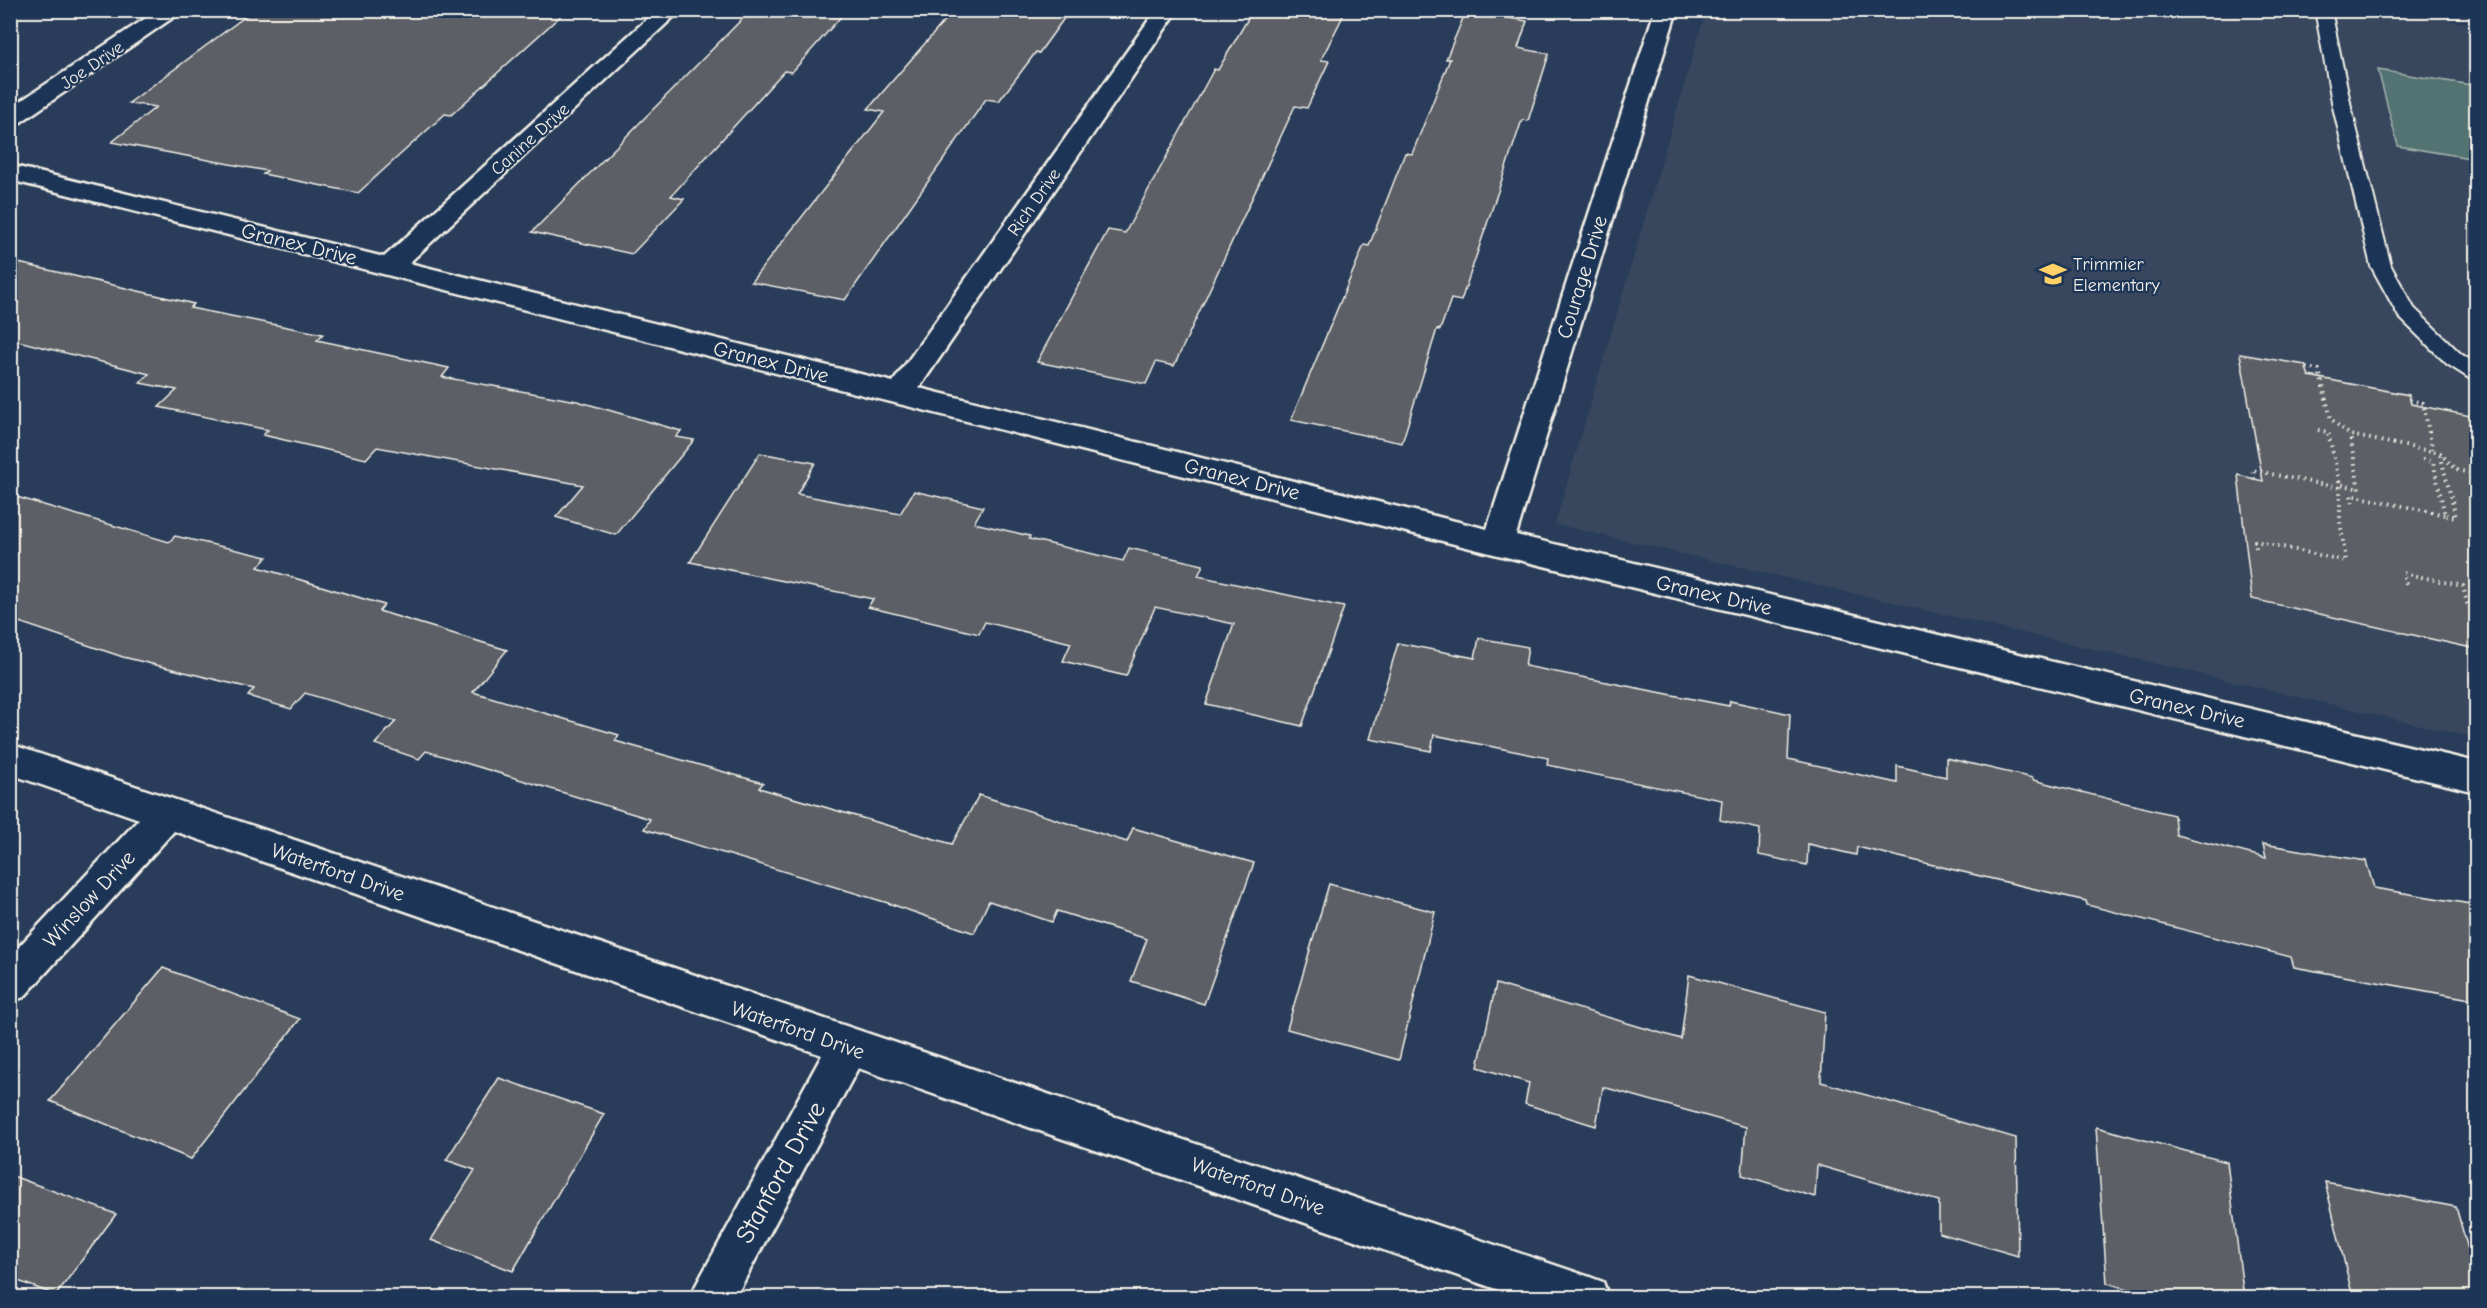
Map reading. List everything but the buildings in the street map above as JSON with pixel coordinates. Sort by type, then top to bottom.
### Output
[{"type":"street","name":"Joe Drive","points":[[10,119],[173,10]]},
{"type":"street","name":"Canine Drive","points":[[389,267],[670,10]]},
{"type":"street","name":"Rich Drive","points":[[900,394],[1167,10]]},
{"type":"street","name":"Courage Drive","points":[[1498,543],[1666,10]]},
{"type":"street","name":"Granex Drive","points":[[10,172],[1498,543],[2476,777]]},
{"type":"street","name":"Waterford Drive","points":[[10,759],[1587,1298]]},
{"type":"street","name":"Winslow Drive","points":[[10,984],[167,814]]},
{"type":"street","name":"Stanford Drive","points":[[711,1298],[848,1047]]},
{"type":"lane","points":[[2323,10],[2342,107],[2381,266],[2406,312],[2454,359],[2476,373]]},
{"type":"path","points":[[2306,368],[2319,370],[2331,419],[2350,435],[2440,453],[2456,470],[2476,474]]},
{"type":"path","points":[[2410,400],[2423,403],[2433,452]]},
{"type":"path","points":[[2256,548],[2255,541],[2346,561],[2340,521],[2339,486],[2328,432],[2318,430]]},
{"type":"path","points":[[2254,479],[2252,470],[2360,489],[2350,435]]},
{"type":"path","points":[[2353,503],[2351,495],[2456,517],[2440,453]]},
{"type":"path","points":[[2423,459],[2433,462],[2445,515]]},
{"type":"path","points":[[2406,584],[2403,573],[2463,586],[2468,607],[2476,609]]},
{"type":"shaded area","name":"Trimmier Elementary","points":[[2385,10],[2476,25],[2476,738],[1555,524],[1706,11]]},
{"type":"green space","points":[[2378,70],[2471,85],[2476,102],[2476,159],[2398,146]]},
{"type":"place","name":"Trimmier Elementary","points":[[2053,274]]}]
